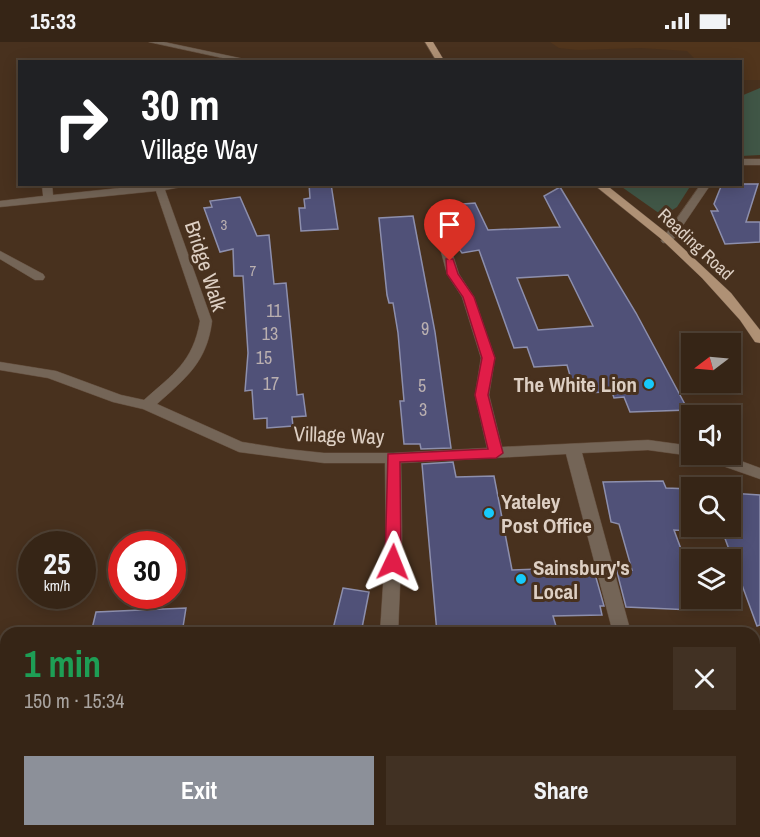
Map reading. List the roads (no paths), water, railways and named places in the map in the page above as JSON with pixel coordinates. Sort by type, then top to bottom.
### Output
[{"type":"main road","points":[[429,42],[440,60]]},
{"type":"main road","name":"Reading Road","points":[[600,186],[667,241],[739,310],[760,339]]},
{"type":"street","points":[[153,42],[245,60]]},
{"type":"street","points":[[742,162],[760,162]]},
{"type":"street","points":[[47,186],[48,200]]},
{"type":"street","points":[[0,204],[179,186]]},
{"type":"street","points":[[667,241],[704,186]]},
{"type":"street","name":"Bridge Walk","points":[[147,405],[194,362],[205,343],[206,321],[160,189]]},
{"type":"street","points":[[446,248],[453,274],[468,297],[488,358],[482,395],[496,453]]},
{"type":"street","points":[[0,255],[39,277]]},
{"type":"street","name":"Village Way","points":[[0,366],[51,374],[118,399],[147,405],[240,447],[324,458],[393,458],[648,445],[681,450]]},
{"type":"street","points":[[573,450],[620,627]]},
{"type":"street","points":[[390,627],[394,539],[393,458]]},
{"type":"street","points":[[737,465],[757,472]]},
{"type":"place","name":"The White Lion","points":[[649,384]]},
{"type":"place","name":"Yateley Post Office","points":[[489,513]]},
{"type":"place","name":"Sainsbury's Local","points":[[521,579]]}]
